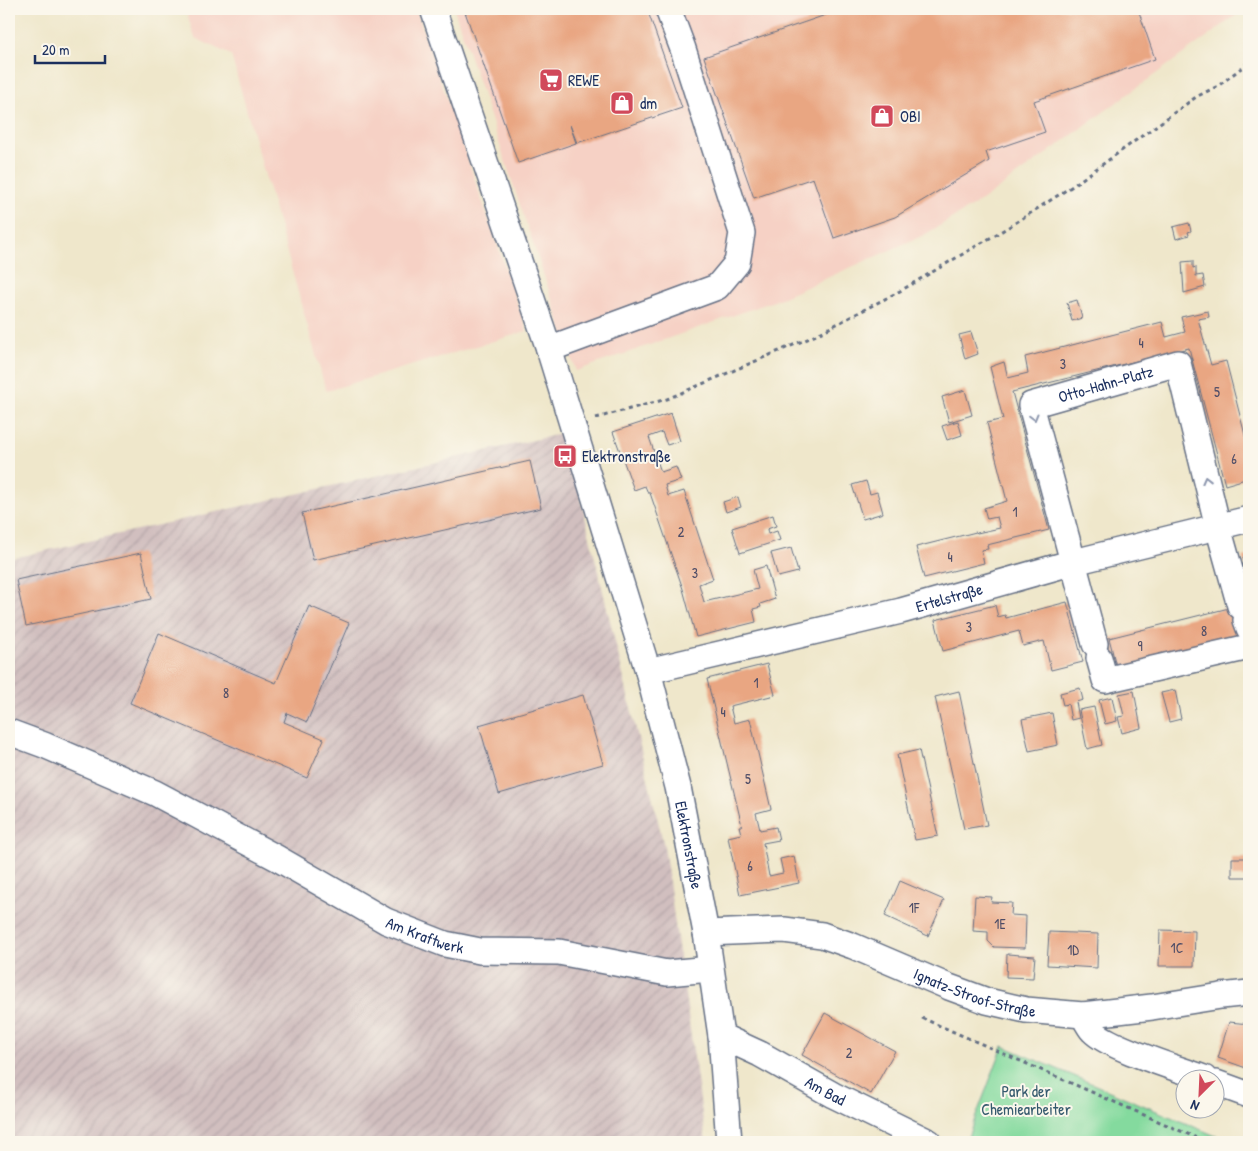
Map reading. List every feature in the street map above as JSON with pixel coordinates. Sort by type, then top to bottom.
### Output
[{"type":"street","name":"Elektronstraße","points":[[433,9],[549,349],[648,671],[678,787],[706,933],[710,969]]},
{"type":"street","points":[[549,349],[717,287],[737,263],[742,233],[683,49],[668,9]]},
{"type":"street","name":"Otto-Hahn-Platz","points":[[1245,618],[1218,527],[1178,363],[1031,405],[1105,680],[1249,647]]},
{"type":"street","name":"Ertelstraße","points":[[648,671],[901,611],[1074,562],[1249,519]]},
{"type":"street","name":"Am Kraftwerk","points":[[9,732],[70,755],[155,793],[277,858],[386,921],[445,944],[480,951],[559,952],[667,973],[710,969]]},
{"type":"street","name":"Ignatz-Stroof-Straße","points":[[706,933],[784,930],[822,935],[853,946],[949,988],[987,1001],[1026,1010],[1083,1014],[1152,1008],[1221,996],[1249,994]]},
{"type":"street","points":[[710,969],[721,1036],[729,1142]]},
{"type":"street","points":[[1083,1014],[1094,1031],[1105,1040],[1177,1068]]},
{"type":"street","name":"Am Bad","points":[[721,1036],[760,1054],[833,1095],[929,1142]]},
{"type":"street","points":[[1226,1087],[1249,1095]]},
{"type":"path","points":[[571,423],[614,414],[667,399],[812,337],[891,296],[1012,225],[1071,187],[1196,97],[1218,86],[1249,62]]},
{"type":"path","points":[[922,1018],[1206,1142]]},
{"type":"shaded area","points":[[185,9],[416,9],[527,331],[326,391],[231,55],[195,38]]},
{"type":"shaded area","points":[[454,9],[1245,9],[984,199],[924,235],[777,300],[576,371]]},
{"type":"shaded area","points":[[565,433],[664,846],[706,1142],[9,1142],[9,559]]},
{"type":"green space","name":"Park der Chemiearbeiter","points":[[1003,1046],[1230,1142],[966,1142]]},
{"type":"building","name":"REWE","points":[[464,9],[647,9],[682,108],[577,143],[570,125],[576,143],[518,163]]},
{"type":"building","name":"OBI","points":[[843,9],[1138,9],[1155,59],[1034,101],[1045,132],[986,152],[989,161],[895,217],[834,238],[813,178],[754,198],[704,57]]},
{"type":"building","points":[[1189,223],[1191,231],[1188,232],[1189,235],[1176,239],[1173,227]]},
{"type":"building","points":[[1193,261],[1193,268],[1196,267],[1196,276],[1203,275],[1205,287],[1184,293],[1182,262]]},
{"type":"building","points":[[1077,300],[1082,318],[1072,321],[1067,303]]},
{"type":"building","points":[[1208,311],[1209,317],[1198,319],[1211,365],[1226,361],[1246,439],[1249,439],[1249,478],[1225,485],[1189,348],[1012,392],[1049,530],[987,545],[988,549],[981,550],[984,563],[924,578],[916,547],[1000,528],[997,517],[987,519],[984,508],[1007,501],[987,423],[1003,419],[990,367],[1004,362],[1008,378],[1028,373],[1025,357],[1162,322],[1166,337],[1185,332],[1181,317]]},
{"type":"building","points":[[971,332],[978,354],[965,359],[959,335]]},
{"type":"building","points":[[965,390],[972,415],[949,422],[942,397]]},
{"type":"building","points":[[671,413],[680,441],[667,445],[662,432],[649,437],[661,472],[676,467],[681,480],[665,485],[668,496],[684,491],[713,579],[699,584],[704,602],[758,589],[753,570],[766,566],[775,599],[760,604],[761,607],[753,609],[756,622],[696,637],[683,589],[650,493],[648,493],[645,486],[634,490],[613,432]]},
{"type":"building","points":[[958,421],[962,435],[947,440],[942,426]]},
{"type":"building","points":[[530,461],[541,508],[313,560],[302,513]]},
{"type":"building","points":[[866,481],[870,494],[877,492],[883,513],[863,519],[852,485]]},
{"type":"building","points":[[738,497],[741,507],[726,512],[723,502]]},
{"type":"building","points":[[773,515],[776,526],[767,529],[768,534],[777,531],[780,540],[740,553],[732,528]]},
{"type":"building","points":[[791,548],[798,572],[778,577],[771,553]]},
{"type":"building","points":[[141,553],[151,599],[26,626],[16,580]]},
{"type":"building","points":[[1249,556],[1249,577],[1243,557]]},
{"type":"building","points":[[1067,602],[1083,662],[1051,670],[1044,641],[1023,646],[1019,631],[943,651],[935,620],[995,605],[998,617],[1005,615],[1006,618]]},
{"type":"building","points":[[1249,603],[1243,637],[1117,670],[1109,638]]},
{"type":"building","points":[[309,606],[349,623],[307,722],[287,713],[284,722],[324,739],[307,778],[130,703],[159,633],[276,683]]},
{"type":"building","points":[[767,664],[775,695],[730,706],[734,723],[750,719],[771,809],[756,813],[760,830],[776,827],[779,840],[763,843],[769,876],[783,873],[780,859],[794,856],[799,883],[740,895],[728,837],[741,834],[739,826],[742,826],[707,679]]},
{"type":"building","points":[[1080,688],[1083,700],[1076,702],[1079,718],[1071,720],[1068,704],[1063,705],[1060,693]]},
{"type":"building","points":[[1175,690],[1181,719],[1169,722],[1161,693]]},
{"type":"building","points":[[959,691],[987,825],[964,829],[935,697]]},
{"type":"building","points":[[1134,691],[1141,728],[1122,733],[1118,717],[1124,716],[1119,694]]},
{"type":"building","points":[[583,695],[603,764],[499,794],[479,725]]},
{"type":"building","points":[[1112,697],[1117,721],[1105,724],[1099,700]]},
{"type":"building","points":[[1094,707],[1102,745],[1087,749],[1079,710]]},
{"type":"building","points":[[1052,713],[1058,745],[1029,751],[1022,719]]},
{"type":"building","points":[[919,750],[938,836],[915,840],[897,755]]},
{"type":"building","points":[[1232,858],[1249,858],[1249,877],[1232,877]]},
{"type":"building","points":[[900,881],[944,900],[928,936],[885,916]]},
{"type":"building","points":[[975,896],[992,897],[991,902],[1012,903],[1011,915],[1026,916],[1025,948],[994,947],[988,941],[988,932],[973,931]]},
{"type":"building","points":[[1160,930],[1195,931],[1194,966],[1159,966]]},
{"type":"building","points":[[1049,932],[1098,934],[1097,968],[1047,965]]},
{"type":"building","points":[[1007,954],[1035,956],[1033,978],[1006,977]]},
{"type":"building","points":[[825,1013],[895,1051],[871,1094],[802,1055]]},
{"type":"building","points":[[1229,1022],[1249,1024],[1249,1058],[1246,1068],[1218,1058]]},
{"type":"place","name":"REWE","points":[[551,80]]},
{"type":"place","name":"dm","points":[[622,103]]},
{"type":"place","name":"OBI","points":[[882,116]]},
{"type":"place","name":"Elektronstraße","points":[[565,456]]}]
